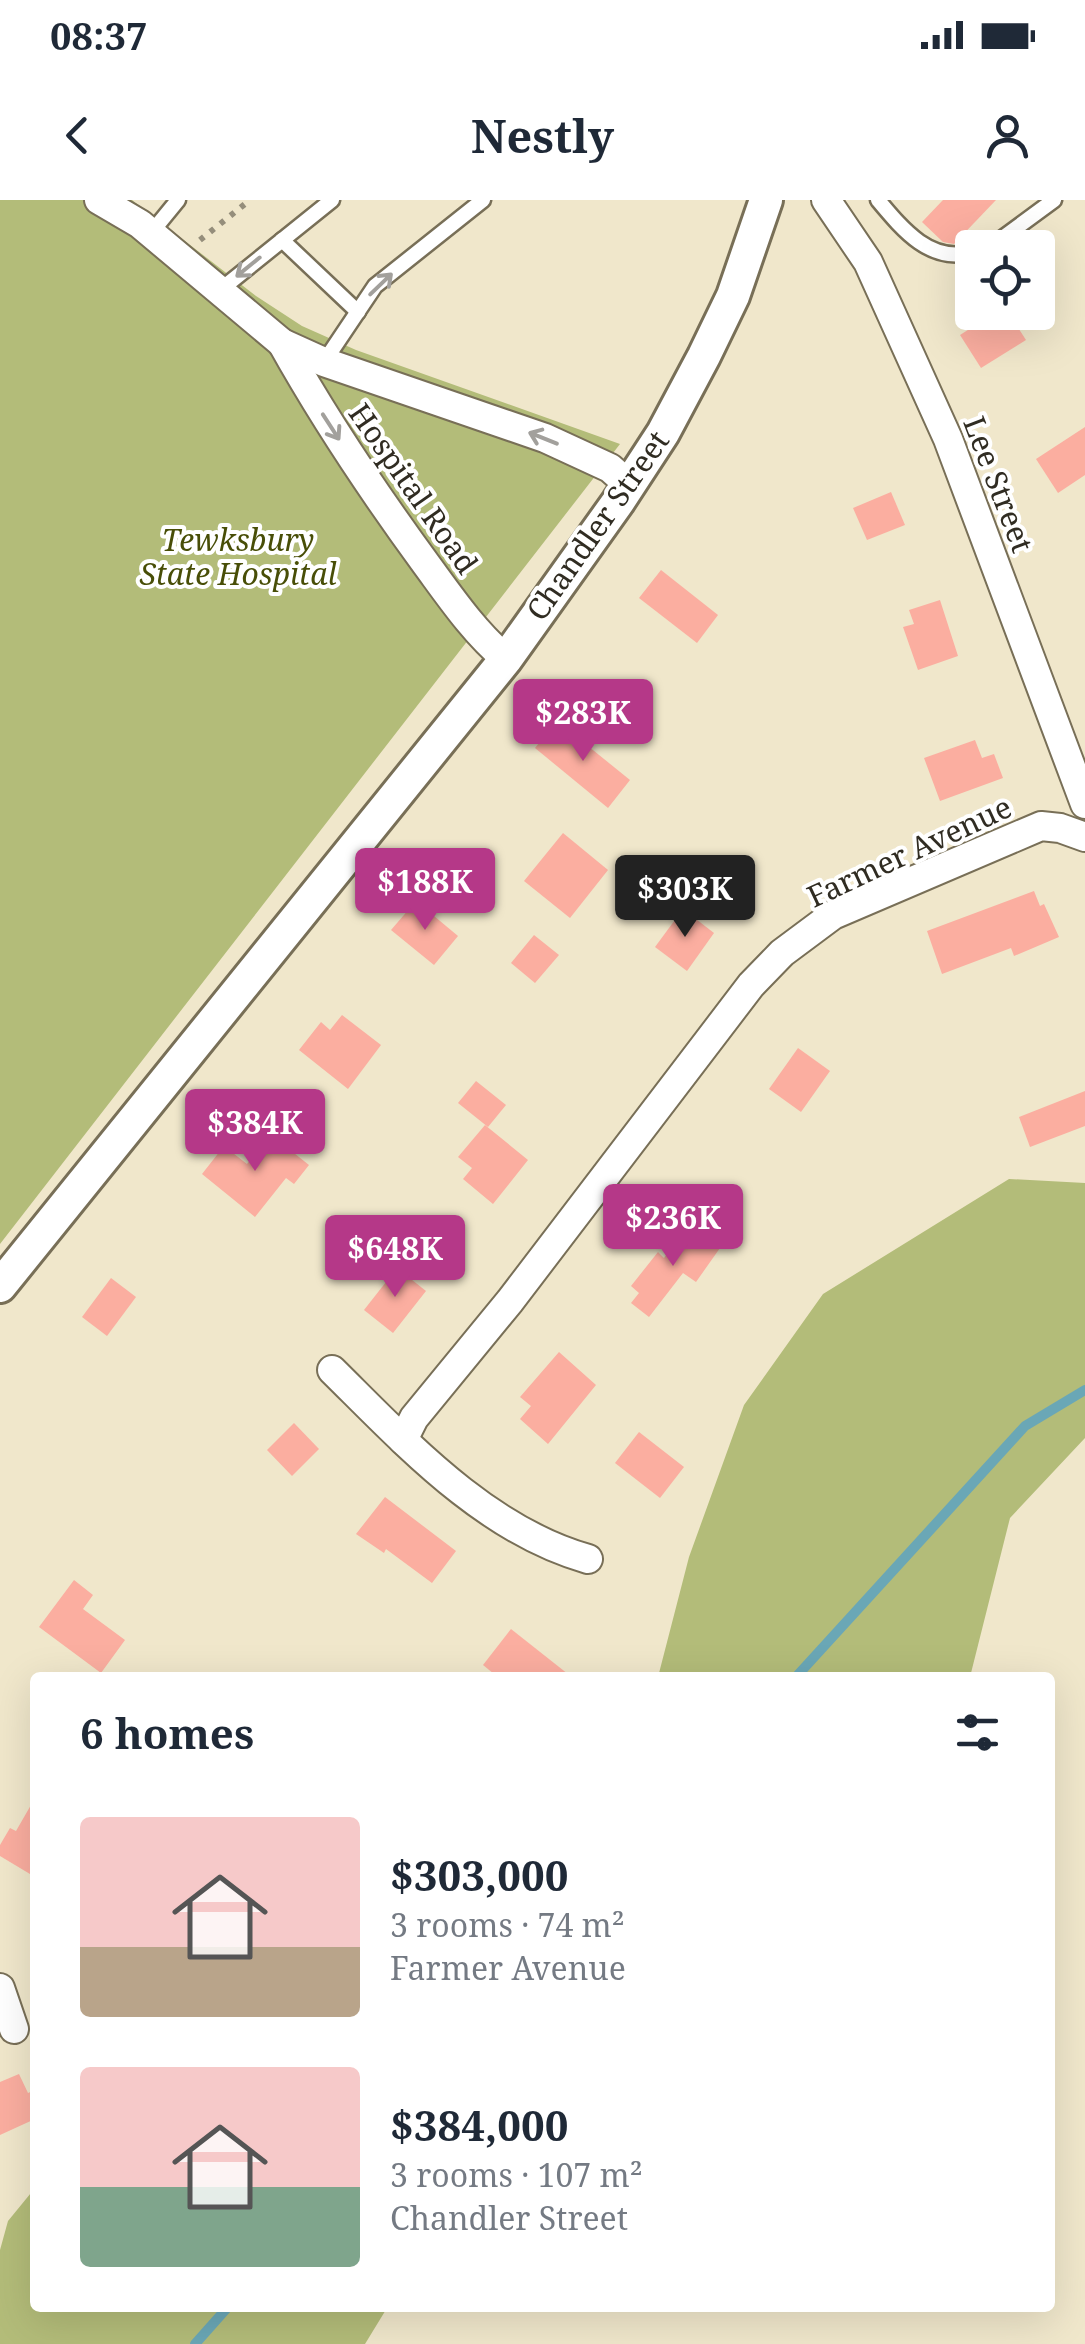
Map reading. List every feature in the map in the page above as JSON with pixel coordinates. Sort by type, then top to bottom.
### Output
[{"type":"street","name":"Hospital Road","points":[[99,200],[151,233],[282,343],[324,362],[545,438],[610,468],[628,484]]},
{"type":"street","name":"Chandler Street","points":[[0,1286],[506,659],[664,433],[733,296],[766,200]]},
{"type":"street","name":"Lee Street","points":[[826,200],[868,262],[948,439],[1085,804]]},
{"type":"street","name":"Hospital Road","points":[[282,343],[324,417],[384,506],[482,639],[506,659]]},
{"type":"street","name":"Farmer Avenue","points":[[404,1440],[414,1418],[510,1300],[751,984],[782,953],[833,915],[996,843],[1042,826],[1085,837]]},
{"type":"street","points":[[332,1370],[449,1482],[557,1551],[588,1560]]},
{"type":"street","points":[[0,1988],[14,2029]]},
{"type":"lane","points":[[151,233],[178,200]]},
{"type":"lane","points":[[219,291],[332,200]]},
{"type":"lane","points":[[324,362],[375,286],[482,200]]},
{"type":"lane","points":[[878,200],[928,249],[955,257]]},
{"type":"lane","points":[[1013,230],[1054,200]]},
{"type":"lane","points":[[282,240],[358,312]]},
{"type":"path","points":[[180,257],[250,200]]},
{"type":"green space","name":"Tewksbury State Hospital","points":[[0,200],[132,200],[256,296],[302,326],[356,350],[620,444],[0,1244]]},
{"type":"green space","points":[[1009,1179],[1085,1183],[1085,1438],[1010,1518],[971,1672],[659,1672],[689,1557],[744,1405],[823,1294]]},
{"type":"green space","points":[[30,2194],[30,2312],[385,2312],[365,2344],[0,2344],[0,2250],[8,2221]]},
{"type":"building","points":[[943,200],[996,200],[967,230],[955,230],[954,244],[943,242],[922,222]]},
{"type":"building","points":[[968,330],[1020,330],[1026,340],[981,368],[960,335]]},
{"type":"building","points":[[1085,427],[1085,475],[1058,493],[1036,459]]},
{"type":"building","points":[[891,492],[905,525],[867,540],[853,508]]},
{"type":"building","points":[[661,570],[718,615],[697,643],[639,598]]},
{"type":"building","points":[[940,600],[958,656],[918,670],[903,627],[914,624],[909,610]]},
{"type":"building","points":[[557,721],[630,780],[608,808],[535,748]]},
{"type":"building","points":[[975,740],[982,758],[994,754],[1003,778],[940,801],[924,758]]},
{"type":"building","points":[[563,833],[608,870],[570,918],[524,881]]},
{"type":"building","points":[[1034,891],[1059,937],[1014,956],[1011,948],[942,974],[927,931]]},
{"type":"building","points":[[416,901],[458,936],[434,965],[391,930]]},
{"type":"building","points":[[683,909],[714,933],[687,971],[655,947]]},
{"type":"building","points":[[534,935],[559,955],[535,983],[511,963]]},
{"type":"building","points":[[342,1015],[381,1045],[348,1089],[299,1050],[321,1022],[330,1030]]},
{"type":"building","points":[[798,1048],[830,1071],[801,1112],[769,1089]]},
{"type":"building","points":[[476,1081],[506,1105],[488,1127],[458,1103]]},
{"type":"building","points":[[1085,1091],[1085,1126],[1030,1147],[1019,1117]]},
{"type":"building","points":[[485,1125],[528,1160],[493,1204],[463,1179],[472,1168],[458,1157]]},
{"type":"building","points":[[270,1134],[309,1165],[294,1184],[286,1178],[255,1217],[202,1174],[224,1146],[247,1164]]},
{"type":"building","points":[[688,1225],[720,1248],[696,1282],[683,1273],[649,1317],[631,1303],[639,1293],[631,1286],[658,1252],[664,1258]]},
{"type":"building","points":[[397,1268],[426,1291],[393,1333],[364,1310]]},
{"type":"building","points":[[111,1278],[136,1297],[107,1336],[82,1317]]},
{"type":"building","points":[[559,1352],[596,1385],[548,1444],[520,1419],[531,1406],[520,1397]]},
{"type":"building","points":[[294,1423],[319,1449],[292,1476],[267,1450]]},
{"type":"building","points":[[639,1432],[684,1467],[660,1498],[615,1463]]},
{"type":"building","points":[[385,1497],[456,1551],[432,1583],[386,1549],[384,1553],[356,1534]]},
{"type":"building","points":[[74,1580],[93,1595],[83,1609],[125,1640],[100,1672],[39,1627]]},
{"type":"building","points":[[511,1629],[565,1672],[492,1672],[483,1665]]},
{"type":"building","points":[[30,1807],[30,1874],[0,1856],[0,1845],[10,1828],[16,1831]]},
{"type":"building","points":[[19,2074],[30,2092],[30,2121],[0,2135],[0,2082]]},
{"type":"waterway","points":[[800,1672],[1025,1426],[1085,1390]]},
{"type":"waterway","points":[[195,2344],[223,2312]]}]
